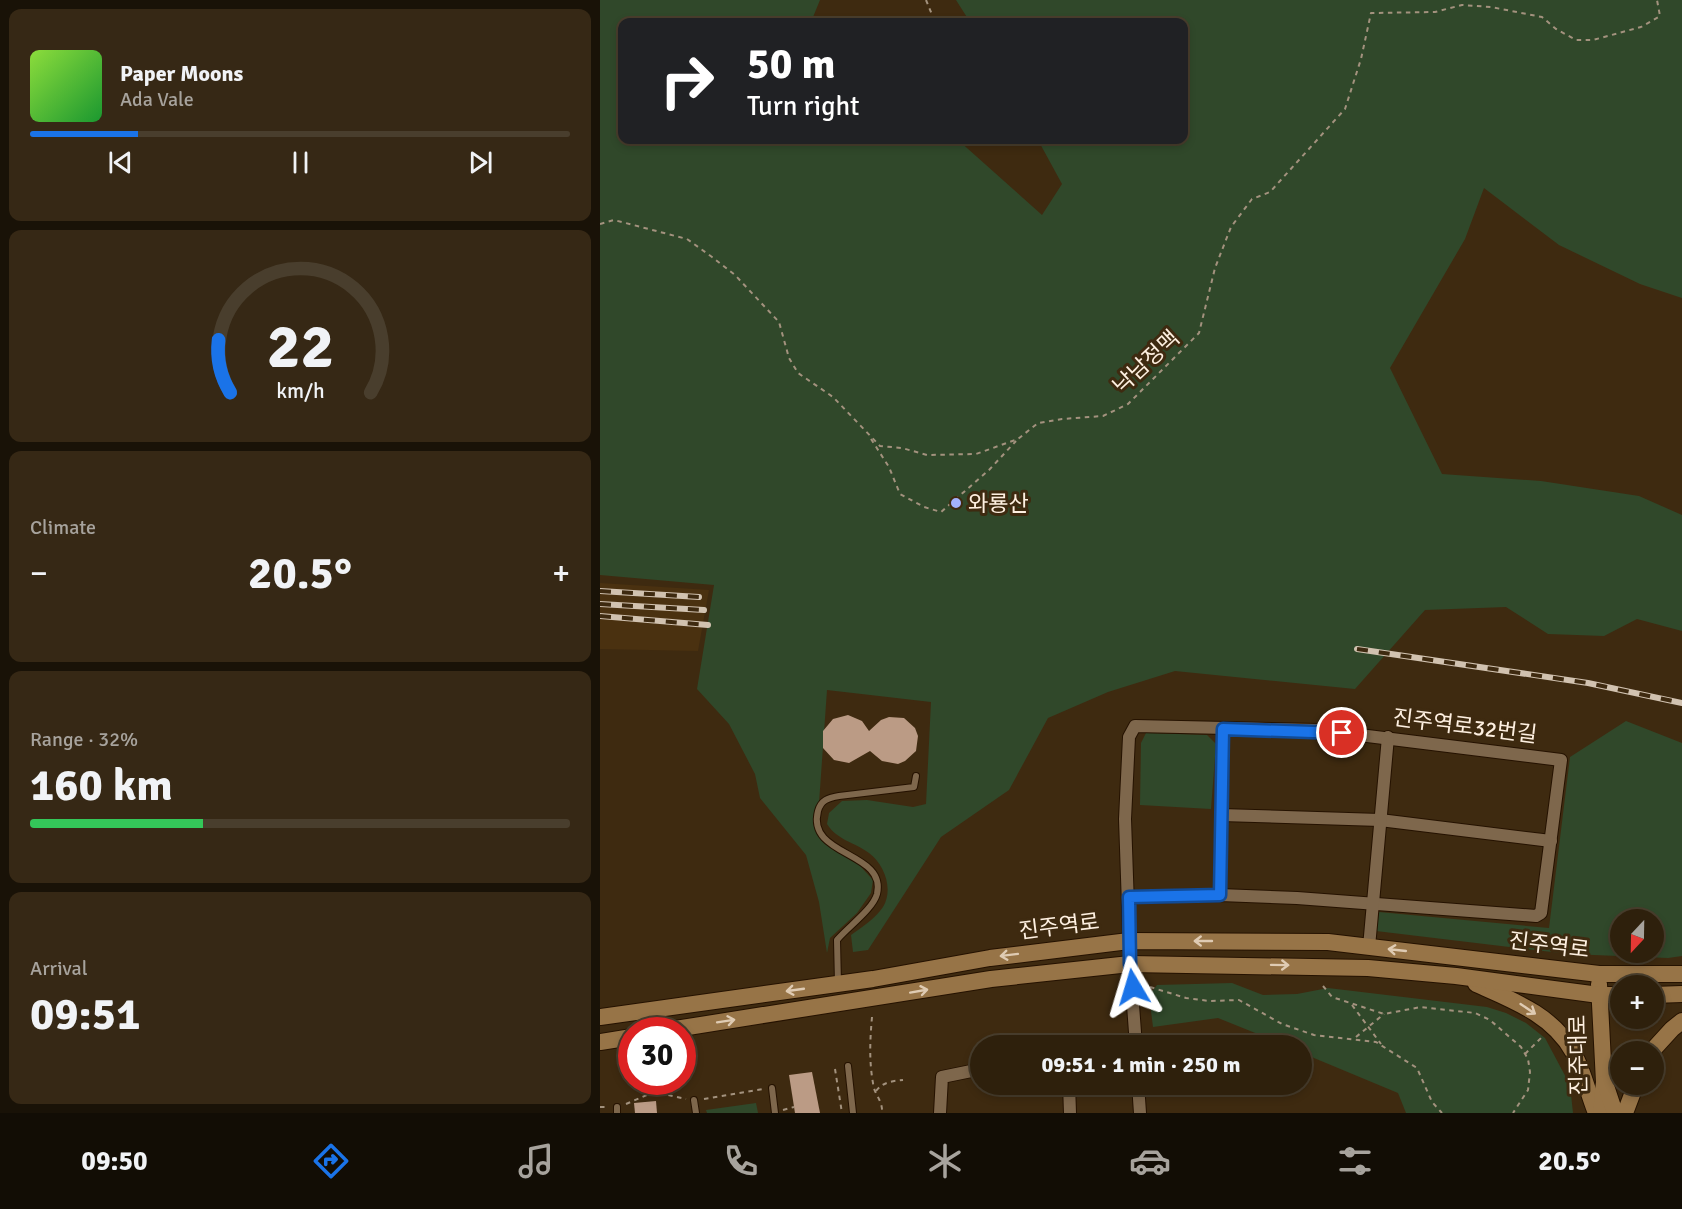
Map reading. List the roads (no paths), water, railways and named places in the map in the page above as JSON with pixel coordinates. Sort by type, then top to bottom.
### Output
[{"type":"street","name":"진주역로32번길","points":[[1135,1035],[1130,964],[1125,819],[1129,737],[1135,726],[1319,730],[1561,760],[1551,841]]},
{"type":"street","points":[[1220,895],[1223,729]]},
{"type":"street","points":[[1369,947],[1371,904],[1388,737]]},
{"type":"street","points":[[1129,897],[1220,895],[1536,916],[1541,913],[1551,841],[1380,820],[1221,815]]},
{"type":"street","name":"진주역로","points":[[600,1017],[838,984],[990,958],[1129,941],[1328,942],[1599,974]]},
{"type":"street","name":"진주역로","points":[[696,1026],[991,979],[1130,964],[1326,966],[1456,976],[1599,995]]},
{"type":"street","points":[[1599,974],[1682,974]]},
{"type":"street","name":"진주대로","points":[[1599,974],[1604,1082],[1601,1113]]},
{"type":"street","points":[[1456,976],[1525,1005],[1551,1026],[1573,1052],[1596,1113]]},
{"type":"street","points":[[1664,995],[1682,994]]},
{"type":"street","name":"진주대로","points":[[1599,995],[1610,995]]},
{"type":"street","points":[[1662,1041],[1682,1021]]},
{"type":"street","points":[[600,1042],[618,1039]]},
{"type":"street","points":[[940,1113],[942,1077],[970,1072]]},
{"type":"street","points":[[1604,1082],[1615,1113]]},
{"type":"street","points":[[1069,1095],[1070,1113]]},
{"type":"street","points":[[1139,1095],[1140,1113]]},
{"type":"street","points":[[1625,1113],[1632,1095]]},
{"type":"lane","points":[[838,984],[837,939],[870,907],[877,894],[876,883],[872,872],[860,861],[824,839],[816,822],[820,804],[827,798],[838,796],[914,787],[916,776]]},
{"type":"lane","points":[[848,1066],[853,1113]]},
{"type":"lane","points":[[772,1088],[775,1113]]},
{"type":"lane","points":[[694,1100],[696,1113]]},
{"type":"railway","points":[[600,591],[699,597]]},
{"type":"railway","points":[[600,604],[704,610]]},
{"type":"railway","points":[[600,616],[708,625]]},
{"type":"railway","points":[[1357,649],[1588,683],[1682,703]]},
{"type":"place","name":"와룡산","points":[[956,503]]}]
